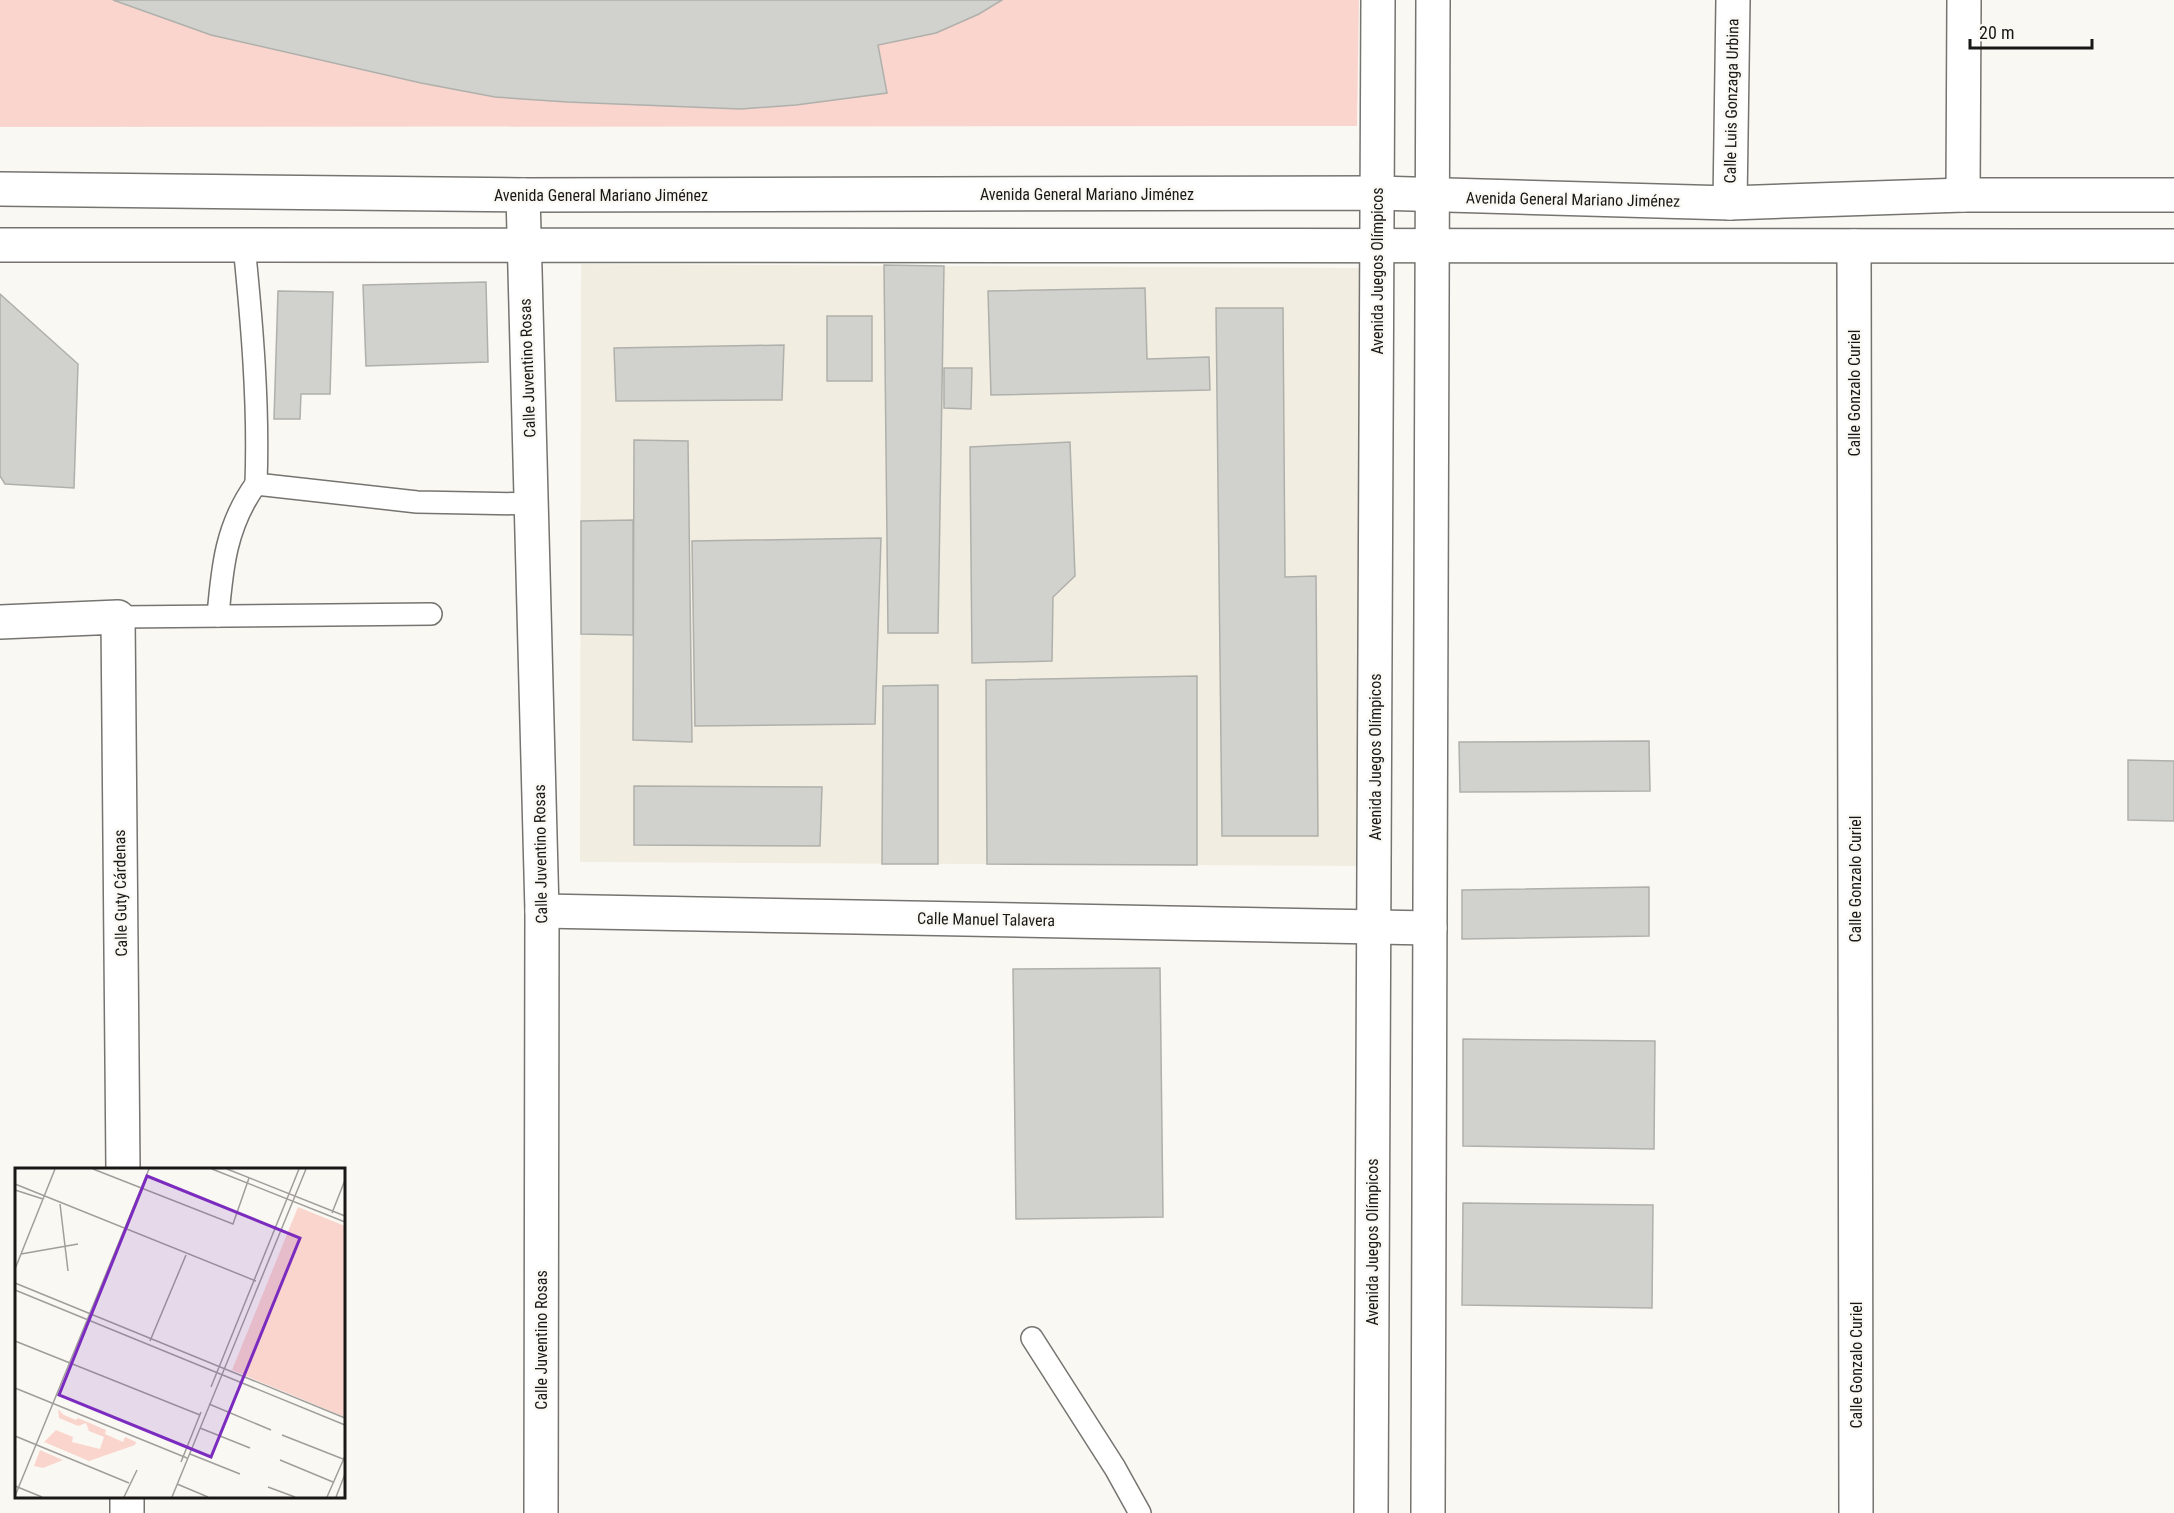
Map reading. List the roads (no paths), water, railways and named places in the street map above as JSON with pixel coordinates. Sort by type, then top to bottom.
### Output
[{"type":"street","name":"Avenida Juegos Olímpicos","points":[[1371,1513],[1378,0]]},
{"type":"street","points":[[1428,1513],[1433,0]]},
{"type":"street","name":"Calle Luis Gonzaga Urbina","points":[[1730,203],[1733,0]]},
{"type":"street","points":[[1963,195],[1964,0]]},
{"type":"street","name":"Avenida General Mariano Jiménez","points":[[0,189],[523,195],[1377,193],[1730,203],[1963,195],[2174,195]]},
{"type":"street","name":"Calle Juventino Rosas","points":[[523,195],[542,911],[541,1513]]},
{"type":"street","points":[[0,245],[2174,246]]},
{"type":"street","name":"Calle Gonzalo Curiel","points":[[1854,246],[1857,1513]]},
{"type":"street","points":[[0,622],[118,617]]},
{"type":"street","name":"Calle Guty Cárdenas","points":[[118,617],[123,1168]]},
{"type":"street","name":"Calle Manuel Talavera","points":[[542,911],[1430,928]]},
{"type":"lane","points":[[218,616],[222,564],[235,520],[245,499],[256,484],[252,330],[244,245]]},
{"type":"lane","points":[[256,484],[417,502],[531,504]]},
{"type":"lane","points":[[118,617],[431,614]]},
{"type":"lane","points":[[1032,1338],[1115,1468],[1140,1513]]}]
